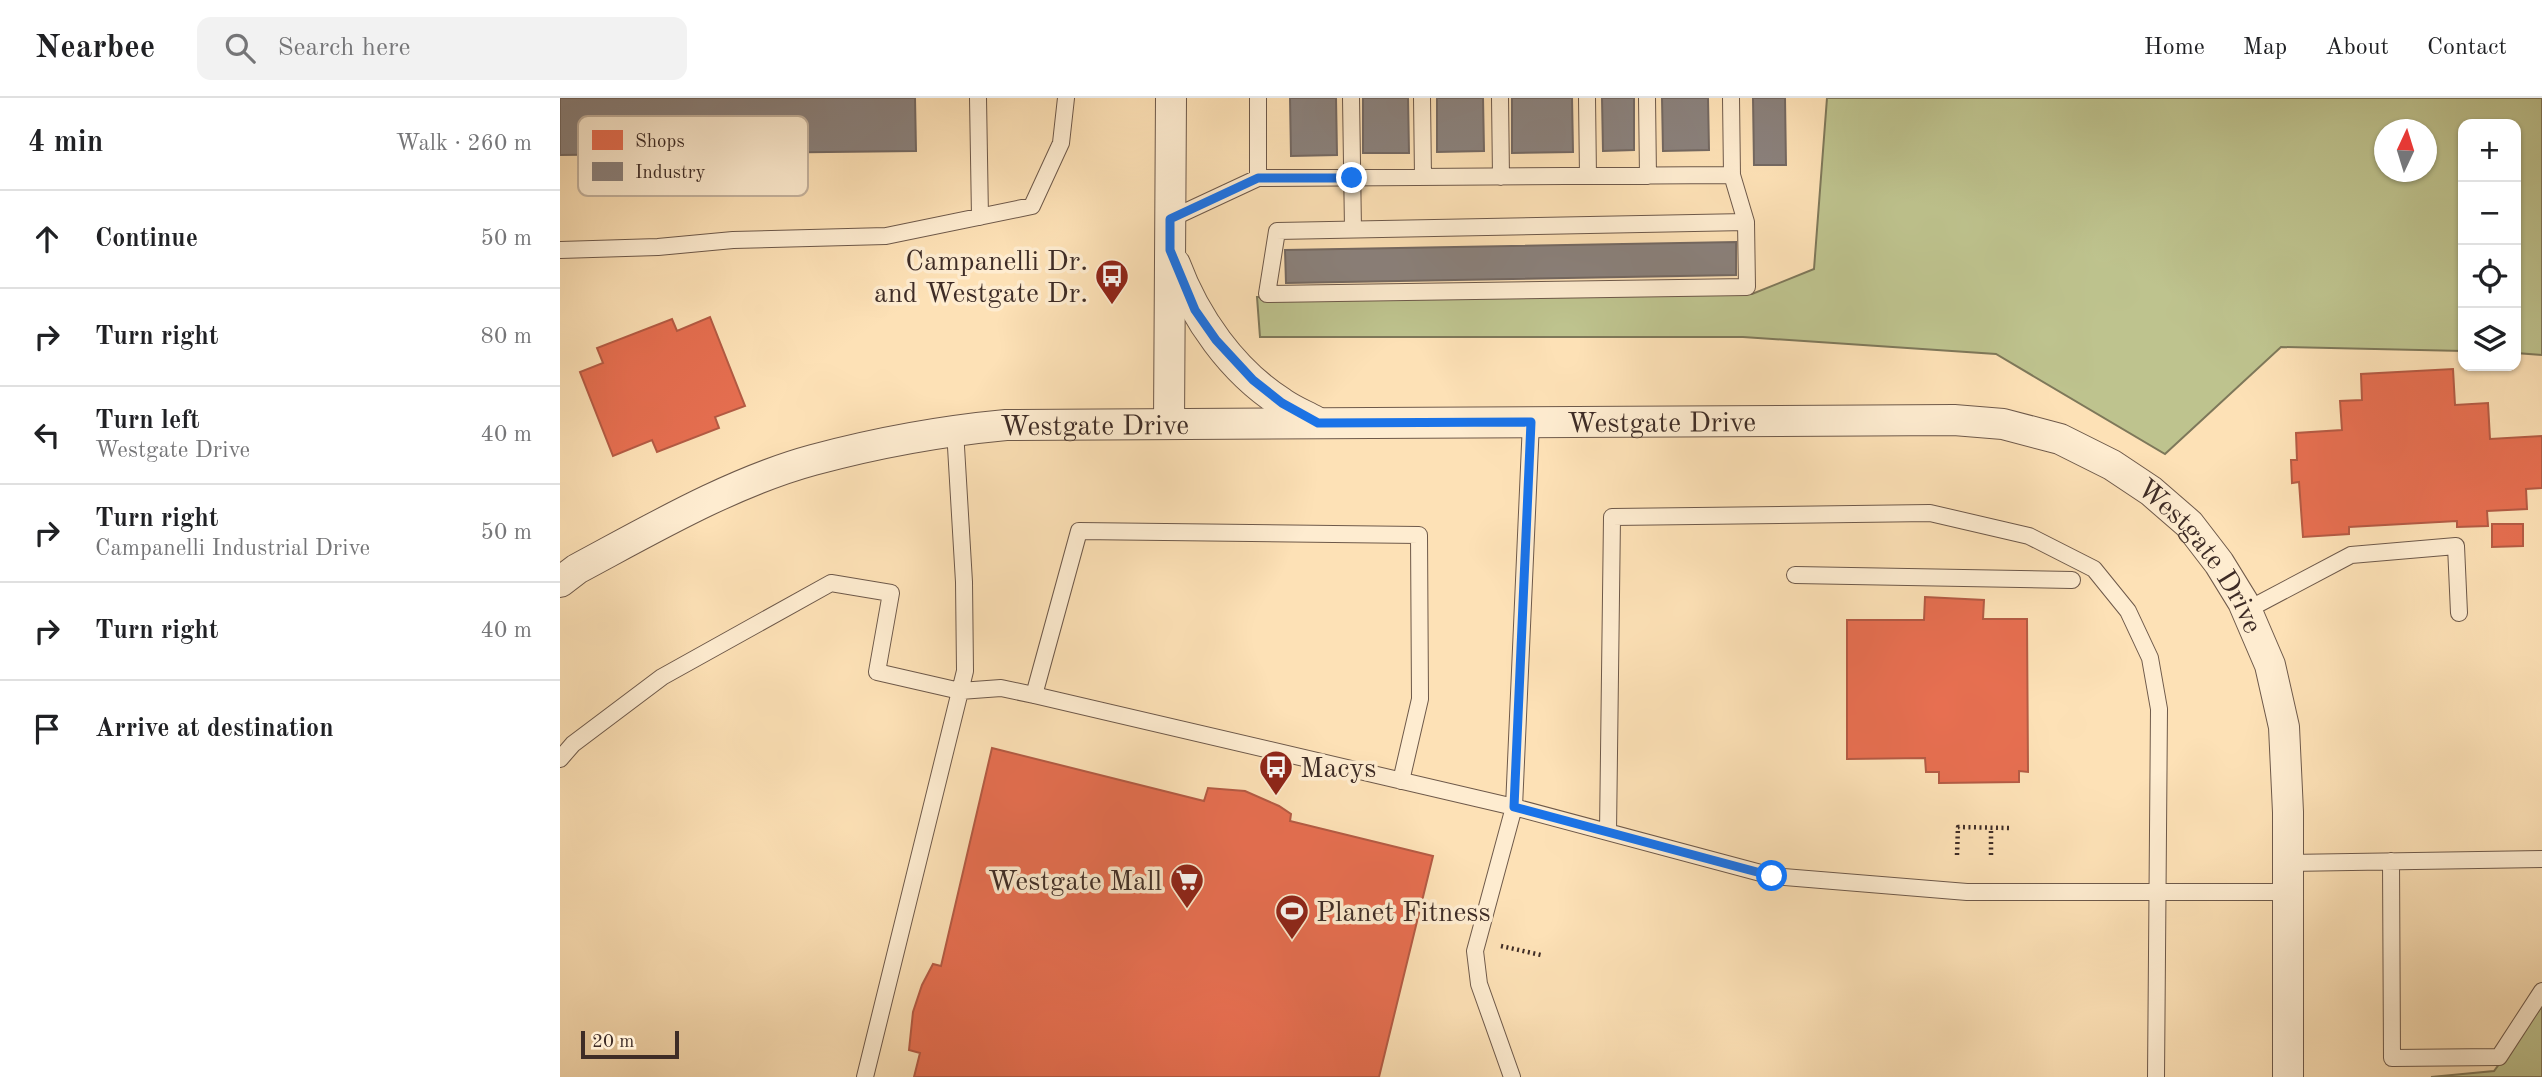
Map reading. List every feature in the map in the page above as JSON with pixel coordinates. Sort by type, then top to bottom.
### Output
[{"type":"street","points":[[1169,424],[1171,98]]},
{"type":"street","points":[[1170,250],[1195,310],[1216,340],[1253,380],[1272,396],[1318,423]]},
{"type":"street","name":"Westgate Drive","points":[[560,582],[577,569],[646,531],[707,501],[759,480],[811,460],[955,430],[1033,424],[1954,420],[2003,424],[2060,439],[2112,465],[2151,491],[2189,524],[2219,563],[2247,610],[2270,665],[2284,727],[2288,877],[2288,1077]]},
{"type":"lane","points":[[978,98],[980,217]]},
{"type":"lane","points":[[560,250],[658,247],[733,240],[886,236],[1032,206],[1061,143],[1066,98]]},
{"type":"lane","points":[[1258,98],[1258,178]]},
{"type":"lane","points":[[1351,98],[1353,229]]},
{"type":"lane","points":[[1422,98],[1423,177]]},
{"type":"lane","points":[[1500,98],[1501,177]]},
{"type":"lane","points":[[1587,98],[1588,176]]},
{"type":"lane","points":[[1647,98],[1648,176]]},
{"type":"lane","points":[[1731,98],[1732,175],[1746,222],[1747,286],[1268,294],[1277,231],[1746,222]]},
{"type":"lane","points":[[1170,219],[1258,178],[1732,175]]},
{"type":"lane","points":[[1512,1077],[1479,984],[1475,951],[1514,807],[1531,422]]},
{"type":"lane","points":[[865,1077],[965,671],[964,582],[955,430]]},
{"type":"lane","points":[[1608,832],[1612,517],[1930,513],[2029,536],[2094,569],[2128,611],[2150,659],[2159,709],[2156,1077]]},
{"type":"lane","points":[[1034,695],[1079,531],[1419,535],[1420,699],[1401,781]]},
{"type":"lane","points":[[2247,610],[2351,555],[2456,546],[2459,613]]},
{"type":"lane","points":[[1795,575],[2072,580]]},
{"type":"lane","points":[[560,758],[573,744],[662,677],[831,583],[891,593],[877,672],[960,691],[1001,688],[1034,695],[1514,807],[1772,876],[1968,892],[2159,892],[2288,877],[2391,861],[2542,859]]},
{"type":"lane","points":[[2391,861],[2392,1058],[2499,1057],[2542,991]]},
{"type":"path","points":[[1957,855],[1958,827],[2009,828]]},
{"type":"path","points":[[1991,855],[1992,828]]},
{"type":"path","points":[[1501,946],[1541,955]]},
{"type":"green space","points":[[1827,98],[2542,98],[2542,355],[2521,353],[2521,119],[2458,119],[2458,351],[2281,347],[2165,454],[1996,354],[1743,337],[1260,337],[1257,297],[1752,294],[1814,269]]},
{"type":"green space","points":[[2542,1006],[2542,1077],[2431,1077],[2494,1071]]},
{"type":"building: Shops","points":[[710,317],[745,406],[715,417],[719,428],[657,452],[652,440],[613,456],[580,372],[603,363],[597,348],[672,319],[677,331]]},
{"type":"building: Shops","points":[[2453,369],[2455,405],[2488,403],[2490,439],[2542,436],[2542,488],[2526,489],[2527,509],[2487,511],[2488,526],[2457,527],[2457,521],[2349,527],[2349,534],[2303,537],[2299,482],[2292,483],[2291,460],[2297,460],[2296,433],[2342,430],[2340,401],[2362,400],[2361,374]]},
{"type":"building: Shops","points":[[2492,524],[2523,524],[2523,546],[2492,547]]},
{"type":"building: Shops","points":[[1925,597],[1984,600],[1983,619],[2027,619],[2028,772],[2019,771],[2019,782],[1939,783],[1939,772],[1926,772],[1925,758],[1847,759],[1847,620],[1924,620]]},
{"type":"building: Shops","name":"Westgate Mall","points":[[992,748],[1204,801],[1208,788],[1245,791],[1291,814],[1290,821],[1433,856],[1379,1077],[914,1077],[920,1053],[909,1050],[913,1012],[933,964],[941,966]]},
{"type":"building: Industry","points":[[560,98],[915,98],[916,151],[808,152],[808,116],[578,116],[578,155],[560,155]]},
{"type":"building: Industry","points":[[1290,98],[1336,98],[1337,155],[1291,156]]},
{"type":"building: Industry","points":[[1363,98],[1408,98],[1409,153],[1363,153]]},
{"type":"building: Industry","points":[[1437,98],[1483,98],[1484,151],[1437,152]]},
{"type":"building: Industry","points":[[1512,98],[1572,98],[1573,152],[1512,153]]},
{"type":"building: Industry","points":[[1602,98],[1634,98],[1634,150],[1603,151]]},
{"type":"building: Industry","points":[[1662,98],[1708,98],[1709,150],[1663,151]]},
{"type":"building: Industry","points":[[1753,98],[1785,98],[1786,165],[1754,165]]},
{"type":"building: Industry","points":[[1736,242],[1736,275],[1286,283],[1285,250]]},
{"type":"place","name":"Campanelli Dr. and Westgate Dr.","points":[[1112,306]]},
{"type":"place","name":"Macys","points":[[1276,797]]},
{"type":"place","name":"Westgate Mall","points":[[1187,910]]},
{"type":"place","name":"Planet Fitness","points":[[1292,941]]},
{"type":"route","points":[[1352,178],[1258,178],[1170,219],[1170,250],[1195,310],[1216,340],[1253,380],[1282,403],[1318,423],[1531,422],[1514,807],[1772,876]]}]
